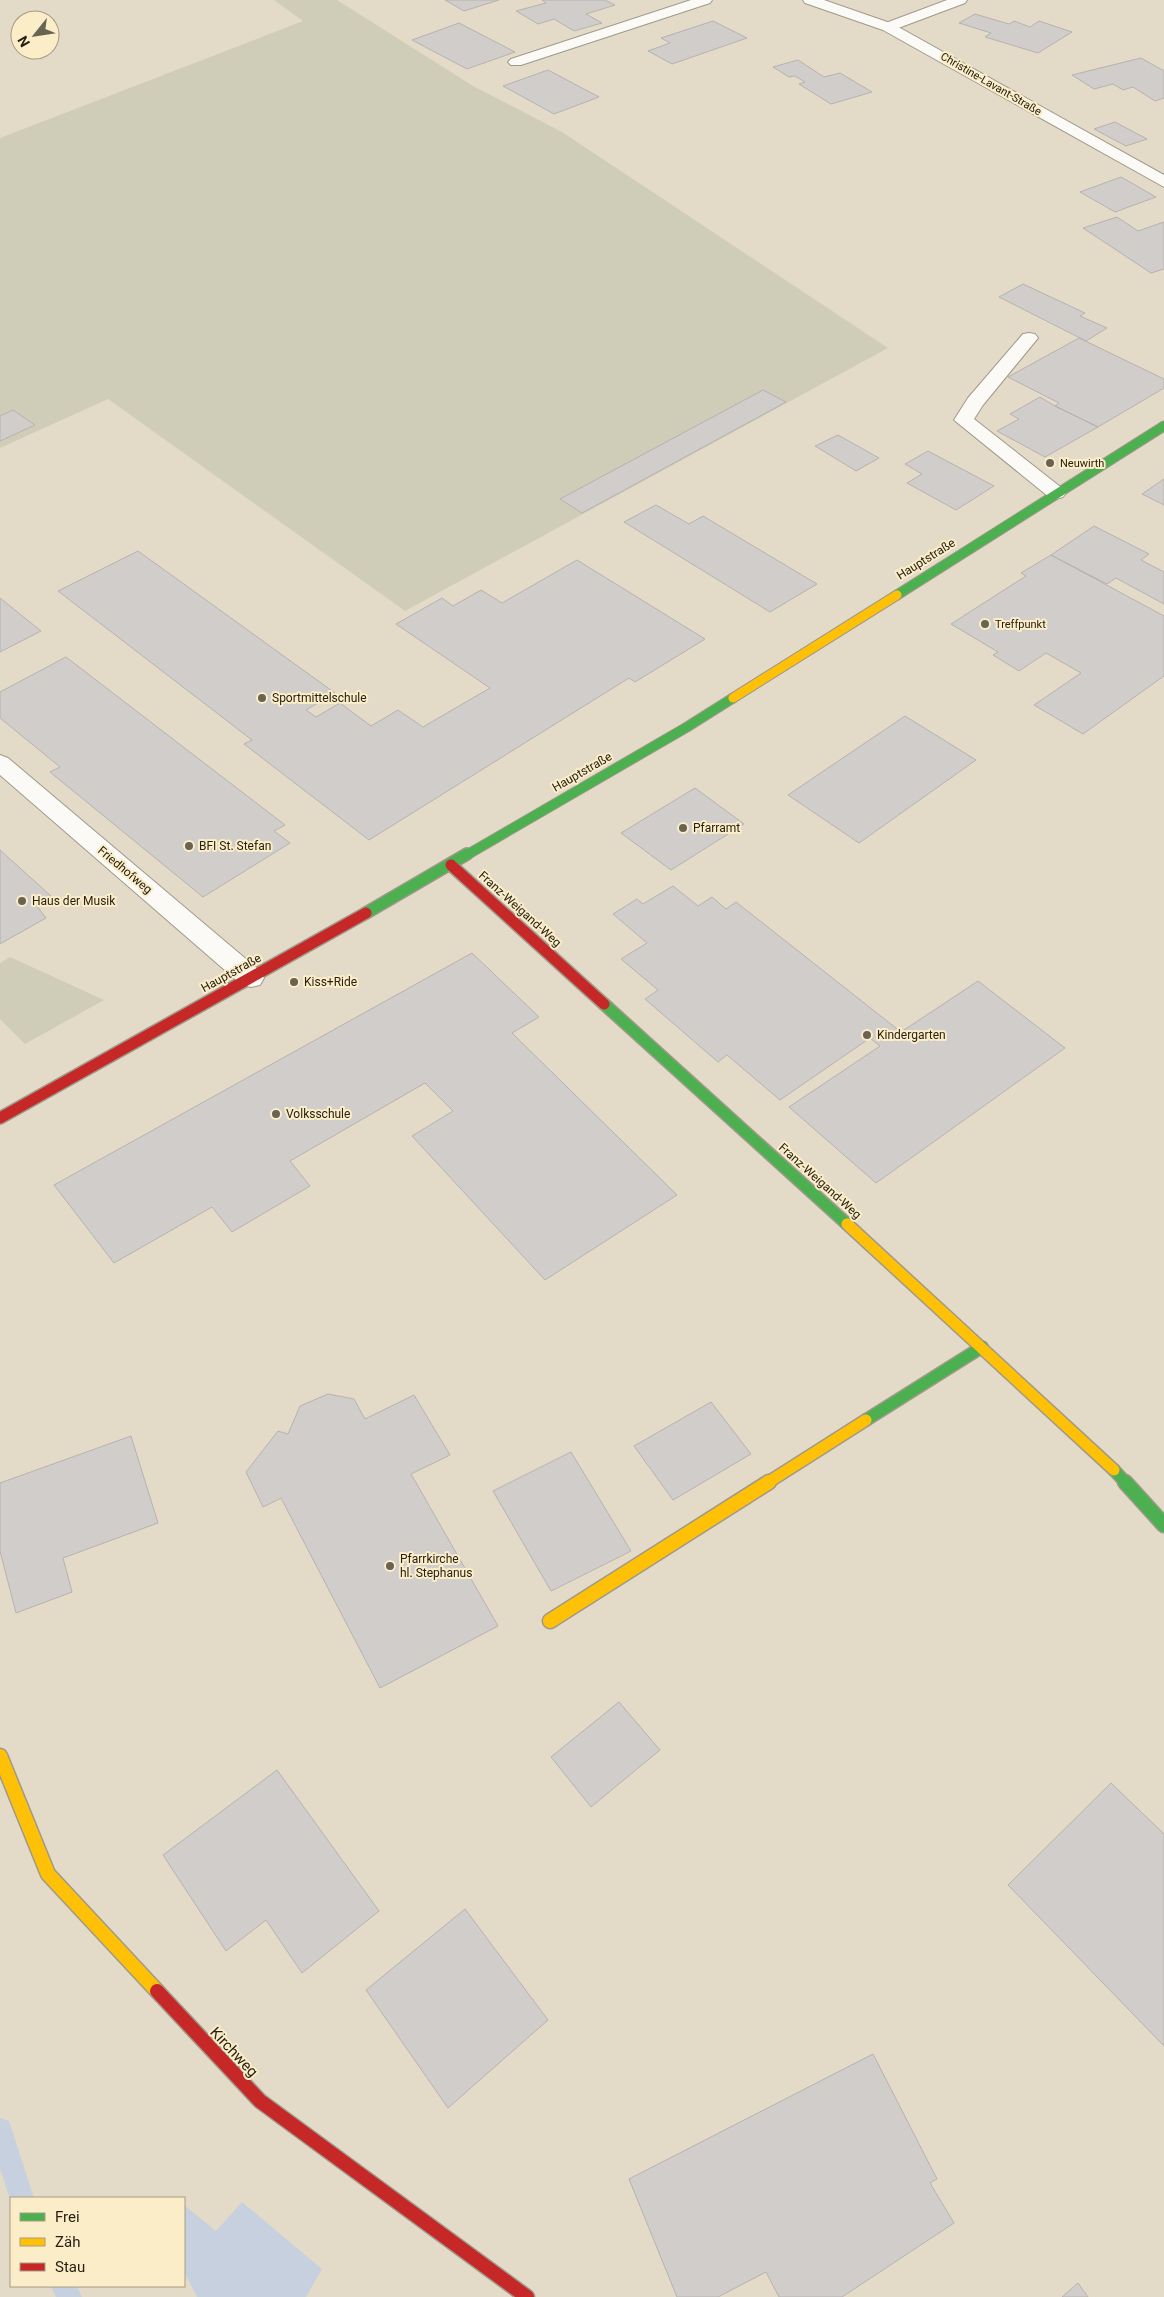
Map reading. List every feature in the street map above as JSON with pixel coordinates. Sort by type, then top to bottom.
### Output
[{"type":"street","points":[[516,62],[706,0]]},
{"type":"street","name":"Christine-Lavant-Straße","points":[[810,0],[888,27],[1164,182]]},
{"type":"street","points":[[888,27],[960,0]]},
{"type":"street","points":[[1029,338],[975,402],[964,420],[1056,493]]},
{"type":"street","name":"Hauptstraße","points":[[0,1118],[451,865],[687,726],[1164,426]]},
{"type":"street","name":"Friedhofweg","points":[[0,763],[251,978]]},
{"type":"street","name":"Franz-Weigand-Weg","points":[[451,865],[1114,1469],[1164,1525]]},
{"type":"street","points":[[550,1621],[982,1347]]},
{"type":"street","name":"Kirchweg","points":[[0,1756],[48,1874],[260,2101],[527,2297]]},
{"type":"shaded area","points":[[274,0],[337,0],[473,86],[562,132],[888,348],[405,611],[108,399],[0,448],[0,138],[303,21]]},
{"type":"shaded area","points":[[10,957],[104,1000],[25,1044],[0,1019],[0,963]]},
{"type":"water","points":[[242,2202],[322,2269],[306,2297],[197,2297],[185,2274],[185,2206],[216,2231]]},
{"type":"building","points":[[445,0],[499,0],[464,11]]},
{"type":"building","points":[[542,0],[605,0],[615,5],[586,14],[602,23],[574,31],[554,19],[538,24],[516,11],[546,3]]},
{"type":"building","points":[[975,14],[1009,24],[1014,21],[1030,27],[1039,21],[1072,32],[1038,53],[985,37],[991,33],[959,23]]},
{"type":"building","points":[[713,21],[747,38],[672,64],[648,51],[670,43],[661,38]]},
{"type":"building","points":[[459,23],[515,52],[467,69],[412,40]]},
{"type":"building","points":[[1141,58],[1164,71],[1164,98],[1155,101],[1133,87],[1123,90],[1113,84],[1094,89],[1072,75]]},
{"type":"building","points":[[798,60],[824,77],[840,73],[872,92],[831,104],[799,84],[805,82],[795,76],[789,77],[773,67]]},
{"type":"building","points":[[548,70],[599,97],[554,114],[503,86]]},
{"type":"building","points":[[1115,122],[1147,139],[1126,146],[1094,129]]},
{"type":"building","points":[[1121,177],[1156,197],[1115,212],[1080,192]]},
{"type":"building","points":[[1117,217],[1138,231],[1164,222],[1164,269],[1151,273],[1083,228]]},
{"type":"building","points":[[1023,284],[1085,313],[1080,316],[1107,328],[1086,341],[999,297]]},
{"type":"building","points":[[1079,338],[1164,379],[1164,388],[1098,427],[1055,406],[1059,403],[1008,377]]},
{"type":"building","points":[[763,390],[786,402],[582,513],[560,499]]},
{"type":"building","points":[[1040,397],[1098,427],[1045,457],[997,431],[1019,419],[1010,414]]},
{"type":"building","points":[[13,410],[35,425],[0,441],[0,416]]},
{"type":"building","points":[[838,435],[879,458],[856,471],[815,446]]},
{"type":"building","points":[[928,451],[994,486],[956,510],[907,483],[922,474],[905,464]]},
{"type":"building","points":[[1164,479],[1164,505],[1142,494]]},
{"type":"building","points":[[656,505],[689,524],[703,516],[817,584],[770,612],[624,522]]},
{"type":"building","points":[[1094,526],[1149,554],[1141,560],[1164,572],[1164,604],[1116,578],[1107,584],[1051,555]]},
{"type":"building","name":"Sportmittelschule","points":[[138,551],[335,693],[306,710],[316,717],[340,703],[371,726],[398,710],[423,727],[490,688],[396,624],[442,598],[453,606],[481,590],[502,603],[577,560],[705,639],[635,682],[629,678],[369,840],[244,744],[252,740],[58,591]]},
{"type":"building","points":[[1051,555],[1164,616],[1164,676],[1083,734],[1034,705],[1081,673],[1046,653],[1019,671],[993,655],[998,652],[951,624],[1026,576],[1021,573]]},
{"type":"building","points":[[0,598],[41,631],[0,652]]},
{"type":"building","points":[[66,657],[285,825],[274,831],[290,843],[203,897],[50,772],[60,767],[0,718],[0,692]]},
{"type":"building","points":[[905,716],[976,760],[859,843],[788,795]]},
{"type":"building","name":"Pfarramt","points":[[695,788],[744,824],[671,870],[621,833]]},
{"type":"building","name":"Haus der Musik","points":[[0,850],[51,896],[37,906],[46,918],[0,944]]},
{"type":"building","name":"Kindergarten","points":[[673,886],[698,906],[712,897],[726,909],[736,902],[901,1032],[978,981],[1065,1048],[876,1183],[789,1107],[880,1046],[870,1038],[780,1100],[727,1055],[718,1062],[645,999],[658,990],[621,959],[647,943],[613,914],[637,899],[643,904]]},
{"type":"building","name":"Volksschule","points":[[472,953],[539,1017],[512,1033],[677,1195],[545,1280],[412,1136],[453,1111],[425,1083],[290,1161],[310,1186],[232,1232],[212,1207],[114,1263],[54,1185]]},
{"type":"building","name":"Pfarrkirche hl. Stephanus","points":[[328,1394],[354,1399],[365,1419],[414,1395],[450,1455],[411,1474],[498,1626],[380,1688],[281,1498],[263,1507],[246,1472],[278,1431],[288,1434],[300,1406]]},
{"type":"building","points":[[711,1402],[751,1454],[673,1500],[634,1446]]},
{"type":"building","points":[[131,1436],[158,1523],[63,1558],[72,1592],[16,1613],[0,1551],[0,1483]]},
{"type":"building","points":[[571,1452],[631,1551],[551,1591],[493,1491]]},
{"type":"building","points":[[619,1702],[660,1750],[591,1807],[551,1757]]},
{"type":"building","points":[[277,1770],[379,1911],[302,1973],[266,1920],[226,1951],[163,1855]]},
{"type":"building","points":[[1111,1783],[1164,1834],[1164,2046],[1008,1885]]},
{"type":"building","points":[[465,1909],[548,2020],[448,2108],[366,1990]]},
{"type":"building","points":[[873,2054],[937,2179],[930,2183],[954,2223],[842,2297],[779,2297],[766,2272],[718,2297],[677,2297],[629,2179]]},
{"type":"building","points":[[1078,2283],[1088,2297],[1062,2297]]},
{"type":"waterway","points":[[0,2130],[22,2197]]},
{"type":"waterway","points":[[64,2287],[69,2297]]},
{"type":"traffic: fast","points":[[897,595],[1164,426]]},
{"type":"traffic: fast","points":[[366,913],[687,727],[733,698]]},
{"type":"traffic: fast","points":[[604,1004],[847,1224]]},
{"type":"traffic: fast","points":[[866,1420],[982,1347]]},
{"type":"traffic: fast","points":[[1114,1470],[1164,1525]]},
{"type":"traffic: slow","points":[[733,698],[897,595]]},
{"type":"traffic: slow","points":[[847,1224],[1114,1470]]},
{"type":"traffic: slow","points":[[550,1621],[866,1420]]},
{"type":"traffic: slow","points":[[0,1756],[48,1874],[157,1991]]},
{"type":"traffic: jam","points":[[451,865],[604,1004]]},
{"type":"traffic: jam","points":[[0,1118],[366,913]]},
{"type":"traffic: jam","points":[[157,1991],[260,2101],[527,2297]]},
{"type":"place","name":"Neuwirth","points":[[1050,463]]},
{"type":"place","name":"Treffpunkt","points":[[985,624]]},
{"type":"place","name":"Sportmittelschule","points":[[262,698]]},
{"type":"place","name":"Pfarramt","points":[[683,828]]},
{"type":"place","name":"BFI St. Stefan","points":[[189,846]]},
{"type":"place","name":"Haus der Musik","points":[[22,901]]},
{"type":"place","name":"Kiss+Ride","points":[[294,982]]},
{"type":"place","name":"Kindergarten","points":[[867,1035]]},
{"type":"place","name":"Volksschule","points":[[276,1114]]},
{"type":"place","name":"Pfarrkirche hl. Stephanus","points":[[390,1566]]}]
